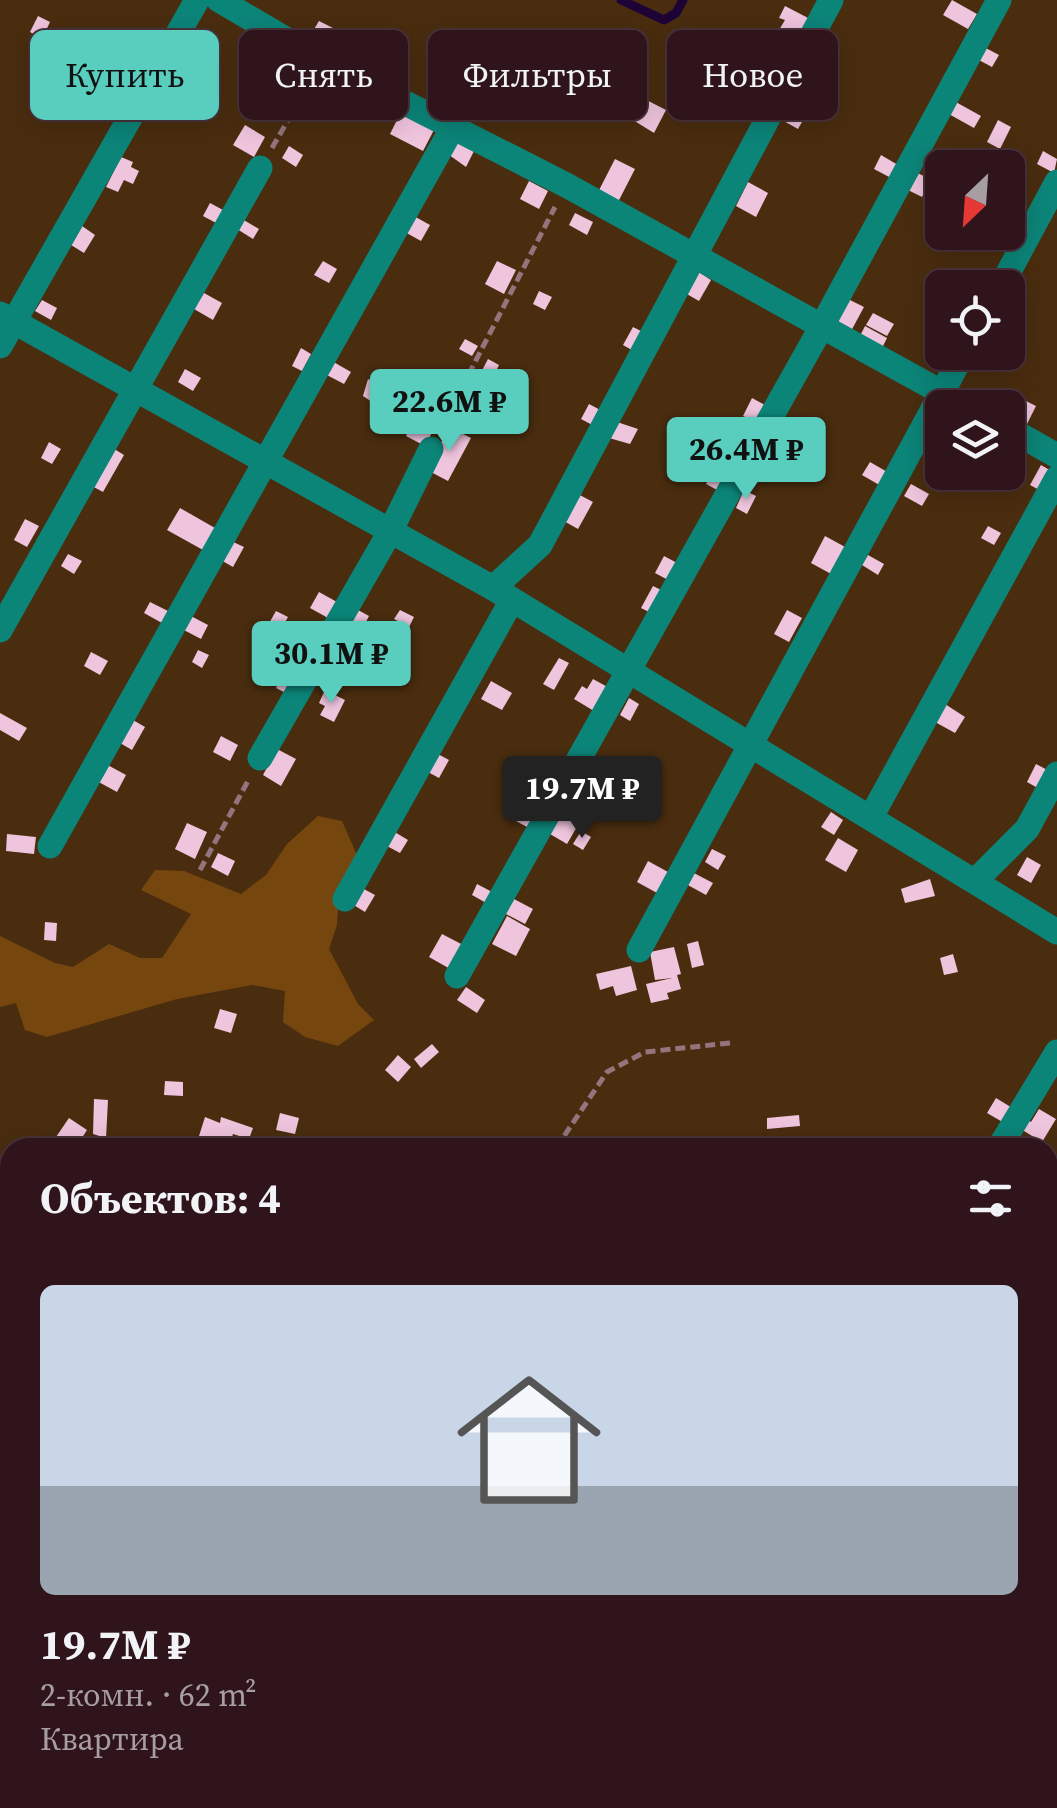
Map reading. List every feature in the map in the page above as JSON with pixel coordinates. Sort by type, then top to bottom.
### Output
[{"type":"street","points":[[0,346],[7,318],[196,0]]},
{"type":"street","points":[[219,0],[270,30]]},
{"type":"street","points":[[345,899],[502,594],[540,544],[831,0]]},
{"type":"street","points":[[457,976],[822,326],[999,0]]},
{"type":"street","points":[[408,104],[566,185],[938,390]]},
{"type":"street","points":[[50,846],[453,127]]},
{"type":"street","points":[[0,630],[260,168]]},
{"type":"street","points":[[1010,270],[1057,182]]},
{"type":"street","points":[[7,318],[502,594],[1057,932]]},
{"type":"street","points":[[639,950],[925,423]]},
{"type":"street","points":[[1025,438],[1057,456]]},
{"type":"street","points":[[260,758],[392,530],[431,449]]},
{"type":"street","points":[[871,817],[1057,478]]},
{"type":"street","points":[[975,881],[1027,829],[1057,774]]},
{"type":"street","points":[[1005,1138],[1057,1052]]},
{"type":"path","points":[[260,168],[288,120]]},
{"type":"path","points":[[431,449],[566,185]]},
{"type":"path","points":[[200,870],[260,758]]},
{"type":"path","points":[[563,1138],[607,1072],[645,1052],[730,1043]]},
{"type":"shaded area","points":[[0,0],[1057,0],[1057,1138],[0,1138]]},
{"type":"shaded area","points":[[318,816],[342,821],[359,860],[339,897],[337,925],[329,949],[358,1004],[374,1020],[338,1046],[305,1037],[283,1022],[285,991],[252,985],[177,999],[47,1037],[25,1030],[16,1003],[0,1007],[0,936],[55,963],[73,967],[109,944],[140,958],[162,958],[191,914],[141,890],[155,870],[184,871],[241,894],[266,875],[287,844]]},
{"type":"building","points":[[952,0],[977,14],[968,29],[943,15]]},
{"type":"building","points":[[785,6],[812,20],[807,30],[779,30],[785,20],[779,18]]},
{"type":"building","points":[[38,16],[50,22],[46,30],[31,30]]},
{"type":"building","points":[[319,21],[335,29],[334,30],[314,30]]},
{"type":"building","points":[[982,46],[999,55],[992,67],[975,58]]},
{"type":"building","points":[[647,100],[666,110],[654,133],[633,120],[647,120]]},
{"type":"building","points":[[954,101],[981,116],[974,128],[947,113]]},
{"type":"building","points":[[408,113],[435,128],[423,151],[390,134],[397,120],[408,120]]},
{"type":"building","points":[[782,120],[803,120],[798,129]]},
{"type":"building","points":[[998,120],[1011,127],[1000,149],[987,142]]},
{"type":"building","points":[[245,125],[265,137],[254,157],[233,145]]},
{"type":"building","points":[[453,138],[475,149],[466,167],[445,152]]},
{"type":"building","points":[[289,146],[303,155],[296,167],[282,158]]},
{"type":"building","points":[[1043,151],[1057,159],[1054,173],[1037,164]]},
{"type":"building","points":[[881,155],[898,165],[891,178],[874,169]]},
{"type":"building","points":[[121,157],[133,162],[131,167],[139,171],[133,184],[124,180],[118,192],[106,187]]},
{"type":"building","points":[[615,159],[635,169],[617,204],[597,194]]},
{"type":"building","points":[[916,172],[925,177],[922,197],[906,189]]},
{"type":"building","points":[[529,181],[548,191],[539,209],[520,199]]},
{"type":"building","points":[[748,182],[768,193],[756,217],[736,206]]},
{"type":"building","points":[[210,203],[223,210],[216,223],[203,216]]},
{"type":"building","points":[[575,213],[593,222],[587,235],[569,225]]},
{"type":"building","points":[[412,215],[430,225],[421,241],[403,231]]},
{"type":"building","points":[[242,219],[259,229],[253,239],[237,229]]},
{"type":"building","points":[[82,226],[95,235],[84,253],[71,245]]},
{"type":"building","points":[[323,261],[337,269],[329,283],[314,275]]},
{"type":"building","points":[[497,261],[516,270],[504,294],[485,284]]},
{"type":"building","points":[[697,271],[711,280],[699,301],[685,293]]},
{"type":"building","points":[[539,291],[552,297],[545,310],[533,304]]},
{"type":"building","points":[[204,293],[222,303],[213,320],[194,309]]},
{"type":"building","points":[[846,298],[864,307],[850,333],[832,323]]},
{"type":"building","points":[[42,300],[57,308],[51,320],[35,311]]},
{"type":"building","points":[[873,313],[894,324],[887,336],[866,325]]},
{"type":"building","points":[[865,326],[887,338],[880,352],[858,340]]},
{"type":"building","points":[[633,327],[647,334],[637,353],[623,345]]},
{"type":"building","points":[[465,339],[478,346],[472,356],[459,349]]},
{"type":"building","points":[[301,348],[311,354],[302,371],[292,366]]},
{"type":"building","points":[[488,359],[499,365],[489,386],[477,380]]},
{"type":"building","points":[[330,360],[351,372],[344,384],[323,373]]},
{"type":"building","points":[[185,369],[201,378],[193,391],[178,382]]},
{"type":"building","points":[[368,379],[381,386],[372,402],[363,396]]},
{"type":"building","points":[[752,398],[765,405],[756,422],[743,416]]},
{"type":"building","points":[[1025,400],[1036,406],[1025,426]]},
{"type":"building","points":[[589,404],[604,412],[596,427],[581,419]]},
{"type":"building","points":[[420,409],[439,419],[425,446],[406,436]]},
{"type":"building","points":[[617,422],[638,429],[630,444],[609,438]]},
{"type":"building","points":[[449,427],[471,438],[448,481],[427,470]]},
{"type":"building","points":[[49,442],[61,449],[52,464],[41,458]]},
{"type":"building","points":[[111,447],[124,455],[103,492],[90,485]]},
{"type":"building","points":[[870,462],[889,473],[881,486],[862,475]]},
{"type":"building","points":[[1041,465],[1053,472],[1043,492],[1030,485]]},
{"type":"building","points":[[713,472],[728,480],[721,492],[706,484]]},
{"type":"building","points":[[911,484],[929,494],[922,506],[904,496]]},
{"type":"building","points":[[744,490],[756,496],[747,514],[736,508]]},
{"type":"building","points":[[576,493],[593,502],[578,529],[562,520]]},
{"type":"building","points":[[180,508],[215,528],[203,550],[167,530]]},
{"type":"building","points":[[25,519],[39,526],[27,547],[14,540]]},
{"type":"building","points":[[988,526],[1001,533],[994,545],[981,538]]},
{"type":"building","points":[[825,536],[847,548],[833,575],[811,563]]},
{"type":"building","points":[[229,540],[244,547],[233,567],[219,559]]},
{"type":"building","points":[[68,554],[82,561],[74,574],[61,566]]},
{"type":"building","points":[[868,555],[884,564],[878,575],[862,565]]},
{"type":"building","points":[[664,556],[679,564],[670,581],[655,573]]},
{"type":"building","points":[[653,586],[663,591],[651,613],[641,608]]},
{"type":"building","points":[[319,592],[337,602],[328,618],[310,608]]},
{"type":"building","points":[[150,602],[168,611],[162,623],[144,613]]},
{"type":"building","points":[[358,610],[369,616],[360,633],[349,627]]},
{"type":"building","points":[[400,610],[414,617],[409,627],[394,619]]},
{"type":"building","points":[[787,610],[802,618],[789,642],[774,634]]},
{"type":"building","points":[[276,611],[288,617],[276,638],[264,632]]},
{"type":"building","points":[[189,615],[208,625],[201,639],[182,629]]},
{"type":"building","points":[[198,650],[209,655],[202,668],[192,662]]},
{"type":"building","points":[[91,652],[108,661],[100,675],[84,666]]},
{"type":"building","points":[[559,658],[569,663],[554,690],[543,684]]},
{"type":"building","points":[[287,668],[299,674],[288,694],[276,688]]},
{"type":"building","points":[[593,679],[613,690],[599,714],[574,699],[582,686],[587,689]]},
{"type":"building","points":[[491,681],[512,693],[502,710],[481,699]]},
{"type":"building","points":[[325,690],[345,700],[334,722],[320,715],[325,706],[319,703]]},
{"type":"building","points":[[629,698],[639,704],[630,721],[620,715]]},
{"type":"building","points":[[945,704],[965,717],[955,733],[935,722]]},
{"type":"building","points":[[0,713],[27,728],[19,741],[0,730]]},
{"type":"building","points":[[133,720],[145,727],[132,750],[120,743]]},
{"type":"building","points":[[221,736],[238,745],[230,761],[213,752]]},
{"type":"building","points":[[277,749],[296,759],[281,786],[263,775]]},
{"type":"building","points":[[436,753],[449,760],[439,778],[426,771]]},
{"type":"building","points":[[621,759],[631,765],[623,779],[613,773]]},
{"type":"building","points":[[104,763],[126,775],[117,792],[95,780]]},
{"type":"building","points":[[1036,764],[1053,773],[1043,791],[1027,782]]},
{"type":"building","points":[[526,802],[539,809],[529,828],[516,821]]},
{"type":"building","points":[[831,812],[843,820],[834,835],[821,827]]},
{"type":"building","points":[[561,815],[578,825],[567,844],[550,834]]},
{"type":"building","points":[[187,823],[207,832],[195,859],[175,849]]},
{"type":"building","points":[[393,831],[408,840],[400,853],[385,845]]},
{"type":"building","points":[[581,831],[591,837],[583,850],[573,844]]},
{"type":"building","points":[[7,834],[36,837],[34,854],[6,851]]},
{"type":"building","points":[[838,838],[858,850],[846,872],[825,860]]},
{"type":"building","points":[[712,849],[726,856],[718,870],[705,862]]},
{"type":"building","points":[[218,853],[235,861],[228,876],[211,867]]},
{"type":"building","points":[[1027,857],[1041,865],[1031,883],[1017,875]]},
{"type":"building","points":[[648,861],[668,872],[657,893],[637,882]]},
{"type":"building","points":[[692,872],[713,883],[706,895],[686,884]]},
{"type":"building","points":[[930,879],[935,896],[905,903],[901,889]]},
{"type":"building","points":[[477,884],[494,893],[488,904],[472,895]]},
{"type":"building","points":[[362,888],[375,895],[365,912],[352,904]]},
{"type":"building","points":[[512,898],[533,909],[525,924],[504,913]]},
{"type":"building","points":[[507,916],[530,929],[516,956],[492,944]]},
{"type":"building","points":[[45,922],[57,923],[56,941],[44,940]]},
{"type":"building","points":[[442,934],[465,946],[452,970],[429,957]]},
{"type":"building","points":[[698,941],[704,965],[692,968],[687,944]]},
{"type":"building","points":[[674,947],[681,989],[667,993],[669,999],[651,1003],[646,984],[672,978],[655,980],[650,952]]},
{"type":"building","points":[[953,954],[958,972],[944,975],[940,958]]},
{"type":"building","points":[[631,966],[637,990],[616,996],[613,986],[600,990],[596,974]]},
{"type":"building","points":[[466,987],[485,1000],[477,1013],[457,1000]]},
{"type":"building","points":[[220,1009],[237,1014],[231,1033],[214,1028]]},
{"type":"building","points":[[432,1044],[439,1052],[421,1068],[414,1059]]},
{"type":"building","points":[[398,1055],[411,1067],[398,1082],[385,1070]]},
{"type":"building","points":[[165,1081],[183,1082],[183,1096],[164,1095]]},
{"type":"building","points":[[996,1098],[1014,1109],[1006,1124],[987,1113]]},
{"type":"building","points":[[94,1099],[108,1100],[106,1138],[93,1134]]},
{"type":"building","points":[[1039,1109],[1056,1119],[1044,1138],[1035,1138],[1019,1128],[1025,1118],[1031,1122]]},
{"type":"building","points":[[280,1113],[299,1118],[295,1134],[276,1130]]},
{"type":"building","points":[[799,1115],[800,1126],[767,1129],[767,1118]]},
{"type":"building","points":[[205,1117],[220,1123],[221,1117],[253,1128],[249,1138],[233,1134],[232,1138],[199,1136]]},
{"type":"building","points":[[69,1118],[87,1130],[82,1138],[56,1137]]},
{"type":"waterway","points":[[621,0],[664,20],[676,13],[683,0]]}]
